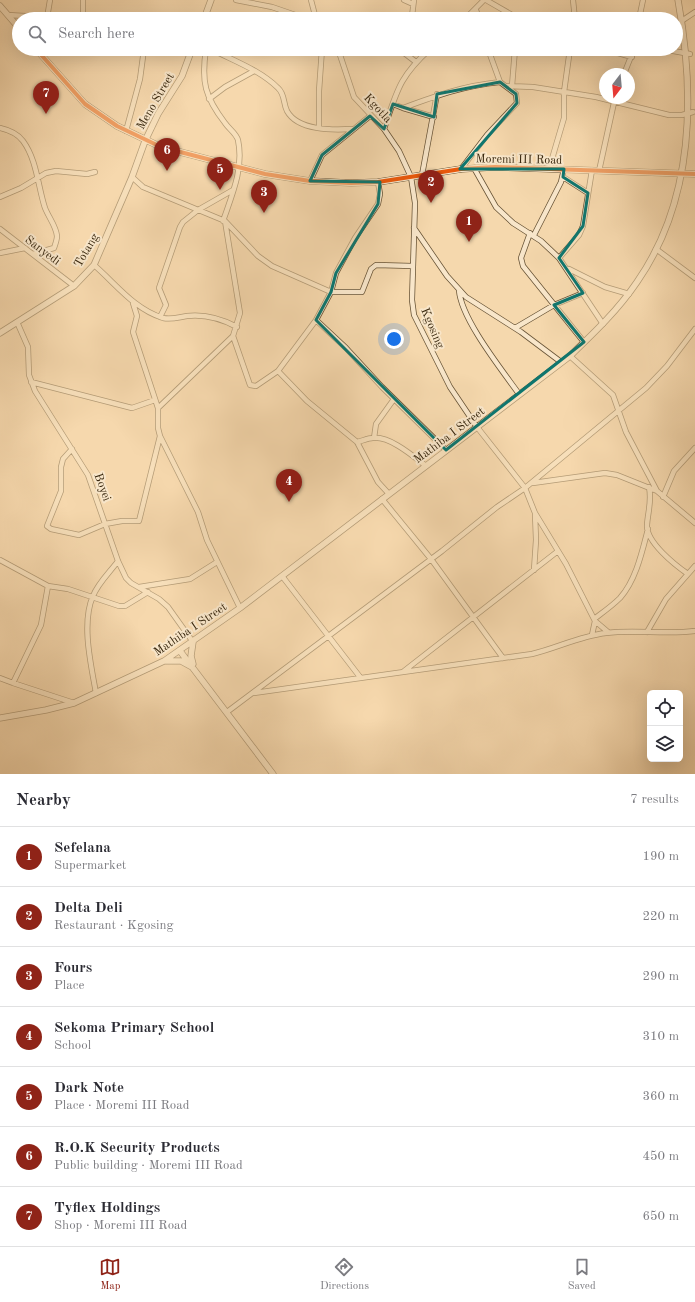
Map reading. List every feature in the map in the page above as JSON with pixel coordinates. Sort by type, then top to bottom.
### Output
[{"type":"street","points":[[48,12],[50,0]]},
{"type":"street","points":[[83,0],[83,12]]},
{"type":"street","points":[[207,12],[211,0]]},
{"type":"street","points":[[236,0],[287,12]]},
{"type":"street","points":[[311,0],[314,12]]},
{"type":"street","points":[[404,0],[414,2],[413,12]]},
{"type":"street","points":[[474,12],[485,0],[506,12]]},
{"type":"street","points":[[573,0],[574,12]]},
{"type":"street","points":[[640,12],[643,0]]},
{"type":"street","name":"Mathiba I Street","points":[[678,0],[682,12]]},
{"type":"street","points":[[0,6],[12,20]]},
{"type":"street","points":[[684,20],[695,12]]},
{"type":"street","points":[[8,15],[12,15]]},
{"type":"street","name":"Mathiba I Street","points":[[0,718],[46,710],[74,703],[164,661],[180,651],[240,608],[570,356],[603,324],[629,294],[656,249],[675,204],[684,173],[693,112],[690,54],[683,17]]},
{"type":"street","points":[[683,53],[690,54]]},
{"type":"street","name":"Moremi III Road","points":[[42,56],[85,104],[126,131],[145,141],[178,152],[240,168],[310,181],[334,183],[378,182],[461,168],[549,168],[695,174]]},
{"type":"street","points":[[126,131],[140,79],[143,56]]},
{"type":"street","name":"Meno Street","points":[[145,141],[158,114],[182,76],[189,56]]},
{"type":"street","points":[[158,408],[234,336],[240,313],[224,221],[240,168],[236,136],[209,99],[204,78],[206,56]]},
{"type":"street","points":[[225,56],[254,71],[278,88],[282,92],[286,109],[294,119],[319,128],[352,129]]},
{"type":"street","points":[[319,128],[319,91],[322,56]]},
{"type":"street","name":"Kgotla","points":[[340,56],[354,96],[370,116],[384,129],[399,151],[411,177]]},
{"type":"street","points":[[408,56],[416,62]]},
{"type":"street","points":[[384,129],[401,80],[422,56]]},
{"type":"street","points":[[491,56],[500,82]]},
{"type":"street","points":[[461,168],[487,135],[517,103],[516,94],[510,86],[514,56]]},
{"type":"street","points":[[549,168],[564,118],[564,92],[569,56]]},
{"type":"street","points":[[627,68],[632,57],[628,56]]},
{"type":"street","points":[[209,99],[225,87],[254,71]]},
{"type":"street","points":[[403,108],[437,94],[472,85],[500,82],[510,86],[534,87],[599,97]]},
{"type":"street","points":[[422,175],[434,117],[437,94]]},
{"type":"street","points":[[393,104],[434,117]]},
{"type":"street","points":[[599,170],[614,104]]},
{"type":"street","points":[[633,104],[669,114],[682,115],[693,112]]},
{"type":"street","points":[[310,181],[322,155],[352,129],[370,116]]},
{"type":"street","points":[[0,128],[9,130],[18,135],[24,142],[31,156],[46,209],[53,222],[57,240],[54,248],[33,254]]},
{"type":"street","name":"Totang","points":[[0,333],[74,286],[94,264],[132,177],[145,141]]},
{"type":"street","points":[[474,168],[496,207],[513,223],[532,234],[559,258],[603,324]]},
{"type":"street","points":[[564,169],[563,177],[532,234],[521,258],[523,266],[584,342]]},
{"type":"street","points":[[559,258],[579,235],[584,226],[592,170]]},
{"type":"street","points":[[0,197],[20,188],[46,173],[56,171],[87,174],[95,172]]},
{"type":"street","points":[[132,177],[144,187],[224,221],[265,262],[331,292],[362,292],[371,269],[376,265],[412,266]]},
{"type":"street","name":"Kgosing","points":[[411,177],[415,203],[412,266],[412,300],[414,315],[450,387],[477,427],[524,488],[535,513]]},
{"type":"street","points":[[563,177],[588,193]]},
{"type":"street","points":[[234,336],[252,387],[256,386],[278,371],[316,320],[331,292],[336,272],[355,238],[378,204],[380,194],[378,182]]},
{"type":"street","points":[[160,317],[166,305],[159,288],[180,227],[187,218],[198,210],[233,190]]},
{"type":"street","points":[[414,228],[459,290],[473,302],[515,328],[561,362]]},
{"type":"street","name":"Sanyedi","points":[[0,229],[74,286]]},
{"type":"street","points":[[0,253],[24,248]]},
{"type":"street","points":[[656,249],[695,278]]},
{"type":"street","points":[[94,264],[132,302],[160,317],[174,319],[189,316],[210,317],[224,320],[237,327]]},
{"type":"street","points":[[567,268],[605,287],[629,294]]},
{"type":"street","points":[[459,290],[460,301],[485,348],[520,394]]},
{"type":"street","points":[[515,328],[554,305],[583,293]]},
{"type":"street","points":[[132,302],[138,316],[134,332],[158,408],[158,428],[160,436],[202,520],[207,540],[240,608]]},
{"type":"street","points":[[316,320],[346,348],[394,399],[446,450]]},
{"type":"street","name":"Boyei","points":[[17,322],[28,347],[28,364],[31,382],[39,398],[88,475],[118,561],[126,578],[168,607],[193,642]]},
{"type":"street","points":[[227,712],[431,560],[497,507],[531,484],[618,412],[668,366],[695,329]]},
{"type":"street","points":[[570,356],[609,390],[615,400],[626,432],[657,491],[695,523]]},
{"type":"street","points":[[278,371],[307,401],[357,442],[378,482],[388,494]]},
{"type":"street","points":[[31,382],[132,408],[155,400]]},
{"type":"street","points":[[374,438],[376,424],[394,399]]},
{"type":"street","points":[[72,449],[63,459],[61,467],[61,490],[47,526],[50,529],[79,535],[105,524],[122,521],[137,521],[141,518],[160,436]]},
{"type":"street","points":[[357,442],[374,438],[398,446],[426,466]]},
{"type":"street","points":[[663,497],[674,472],[695,448]]},
{"type":"street","points":[[531,484],[605,473],[617,474],[657,491]]},
{"type":"street","points":[[592,635],[594,620],[620,598],[637,566],[648,529],[651,499],[649,487]]},
{"type":"street","points":[[382,499],[431,560],[503,658]]},
{"type":"street","points":[[535,513],[558,550],[594,620],[608,632]]},
{"type":"street","points":[[534,570],[536,540],[535,513]]},
{"type":"street","points":[[648,529],[662,553],[688,574]]},
{"type":"street","points":[[403,672],[474,618],[558,550]]},
{"type":"street","points":[[0,560],[48,586],[64,588],[122,607],[148,592]]},
{"type":"street","points":[[96,693],[87,636],[92,596],[118,561]]},
{"type":"street","points":[[138,587],[190,579],[217,562]]},
{"type":"street","points":[[647,632],[660,607],[672,591],[695,566]]},
{"type":"street","points":[[282,576],[360,677]]},
{"type":"street","points":[[13,683],[41,625],[48,586]]},
{"type":"street","points":[[253,693],[503,658],[549,650],[592,635],[608,632],[666,633],[695,631]]},
{"type":"street","points":[[193,642],[191,656],[195,669]]},
{"type":"street","points":[[180,651],[273,774]]},
{"type":"street","points":[[164,661],[181,661],[195,669]]},
{"type":"street","points":[[0,678],[74,703]]},
{"type":"highlighted area","points":[[500,82],[516,94],[517,103],[460,169],[564,169],[563,177],[588,193],[583,226],[559,258],[583,293],[554,305],[584,342],[446,450],[316,320],[331,292],[336,273],[378,204],[380,182],[310,181],[322,155],[370,116],[384,129],[393,104],[434,117],[437,94]]},
{"type":"cycle path","points":[[42,56],[85,104],[117,126],[161,147],[265,174],[310,181],[351,183],[378,182],[461,169],[495,167],[695,174]]},
{"type":"place","name":"Tyflex Holdings","points":[[46,114]]},
{"type":"place","name":"R.O.K Security Products","points":[[167,171]]},
{"type":"place","name":"Dark Note","points":[[220,190]]},
{"type":"place","name":"Delta Deli","points":[[431,203]]},
{"type":"place","name":"Fours","points":[[264,213]]},
{"type":"place","name":"Sefelana","points":[[469,242]]},
{"type":"place","name":"Sekoma Primary School","points":[[289,502]]}]
